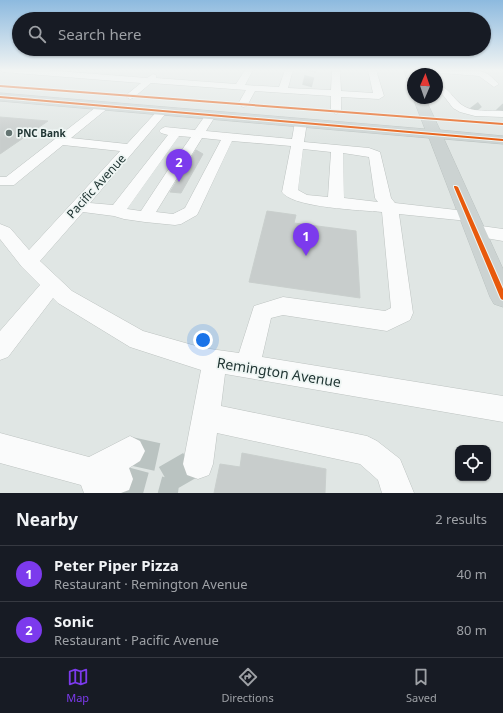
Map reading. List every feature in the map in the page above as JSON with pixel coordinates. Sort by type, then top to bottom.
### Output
[{"type":"main road","points":[[1,94],[21,93]]},
{"type":"main road","points":[[89,93],[426,118],[481,109]]},
{"type":"main road","points":[[1,94],[104,106],[503,140]]},
{"type":"main road","points":[[421,104],[432,133],[503,297]]},
{"type":"street","points":[[130,96],[134,93]]},
{"type":"street","points":[[243,104],[245,93]]},
{"type":"street","points":[[330,93],[379,96],[378,93]]},
{"type":"street","points":[[448,93],[481,109]]},
{"type":"street","points":[[336,94],[336,111]]},
{"type":"street","points":[[0,181],[8,182],[104,106]]},
{"type":"street","name":"Pacific Avenue","points":[[29,262],[162,111]]},
{"type":"street","points":[[145,217],[197,134],[211,115]]},
{"type":"street","points":[[301,122],[290,192],[304,199],[390,208],[471,224],[503,235]]},
{"type":"street","points":[[146,129],[228,136],[369,152],[375,155],[383,198],[390,208],[402,313],[387,321],[283,306],[262,312],[247,367]]},
{"type":"street","points":[[117,211],[176,132]]},
{"type":"street","points":[[78,206],[117,211],[124,214],[175,220],[192,211],[228,136]]},
{"type":"street","points":[[61,141],[130,148]]},
{"type":"street","points":[[336,202],[337,149]]},
{"type":"street","name":"Remington Avenue","points":[[0,230],[29,262],[65,297],[138,340],[203,359],[503,409]]},
{"type":"street","points":[[0,349],[52,284]]},
{"type":"street","points":[[198,464],[215,361]]},
{"type":"street","points":[[206,418],[367,451],[390,470],[398,493]]},
{"type":"street","points":[[0,448],[103,482],[130,451]]},
{"type":"building","name":"PNC Bank","points":[[0,117],[48,121],[0,154]]},
{"type":"building","points":[[196,150],[203,154],[181,193],[170,192],[181,174],[179,169],[185,168]]},
{"type":"building","points":[[267,211],[296,215],[294,223],[356,231],[360,298],[249,282]]},
{"type":"building","points":[[242,453],[326,469],[325,493],[214,493],[220,464],[240,467]]},
{"type":"tunnel","points":[[474,105],[478,110]]},
{"type":"tunnel","points":[[499,107],[503,111]]},
{"type":"tunnel","points":[[130,451],[171,460],[190,493]]},
{"type":"tunnel","points":[[118,479],[162,491],[178,493]]},
{"type":"cycle path","points":[[93,93],[503,124]]},
{"type":"cycle path","points":[[0,97],[503,140]]},
{"type":"cycle path","points":[[456,187],[503,297]]},
{"type":"place","name":"PNC Bank","points":[[9,133]]},
{"type":"place","name":"Sonic","points":[[179,182]]},
{"type":"place","name":"Peter Piper Pizza","points":[[306,256]]}]
